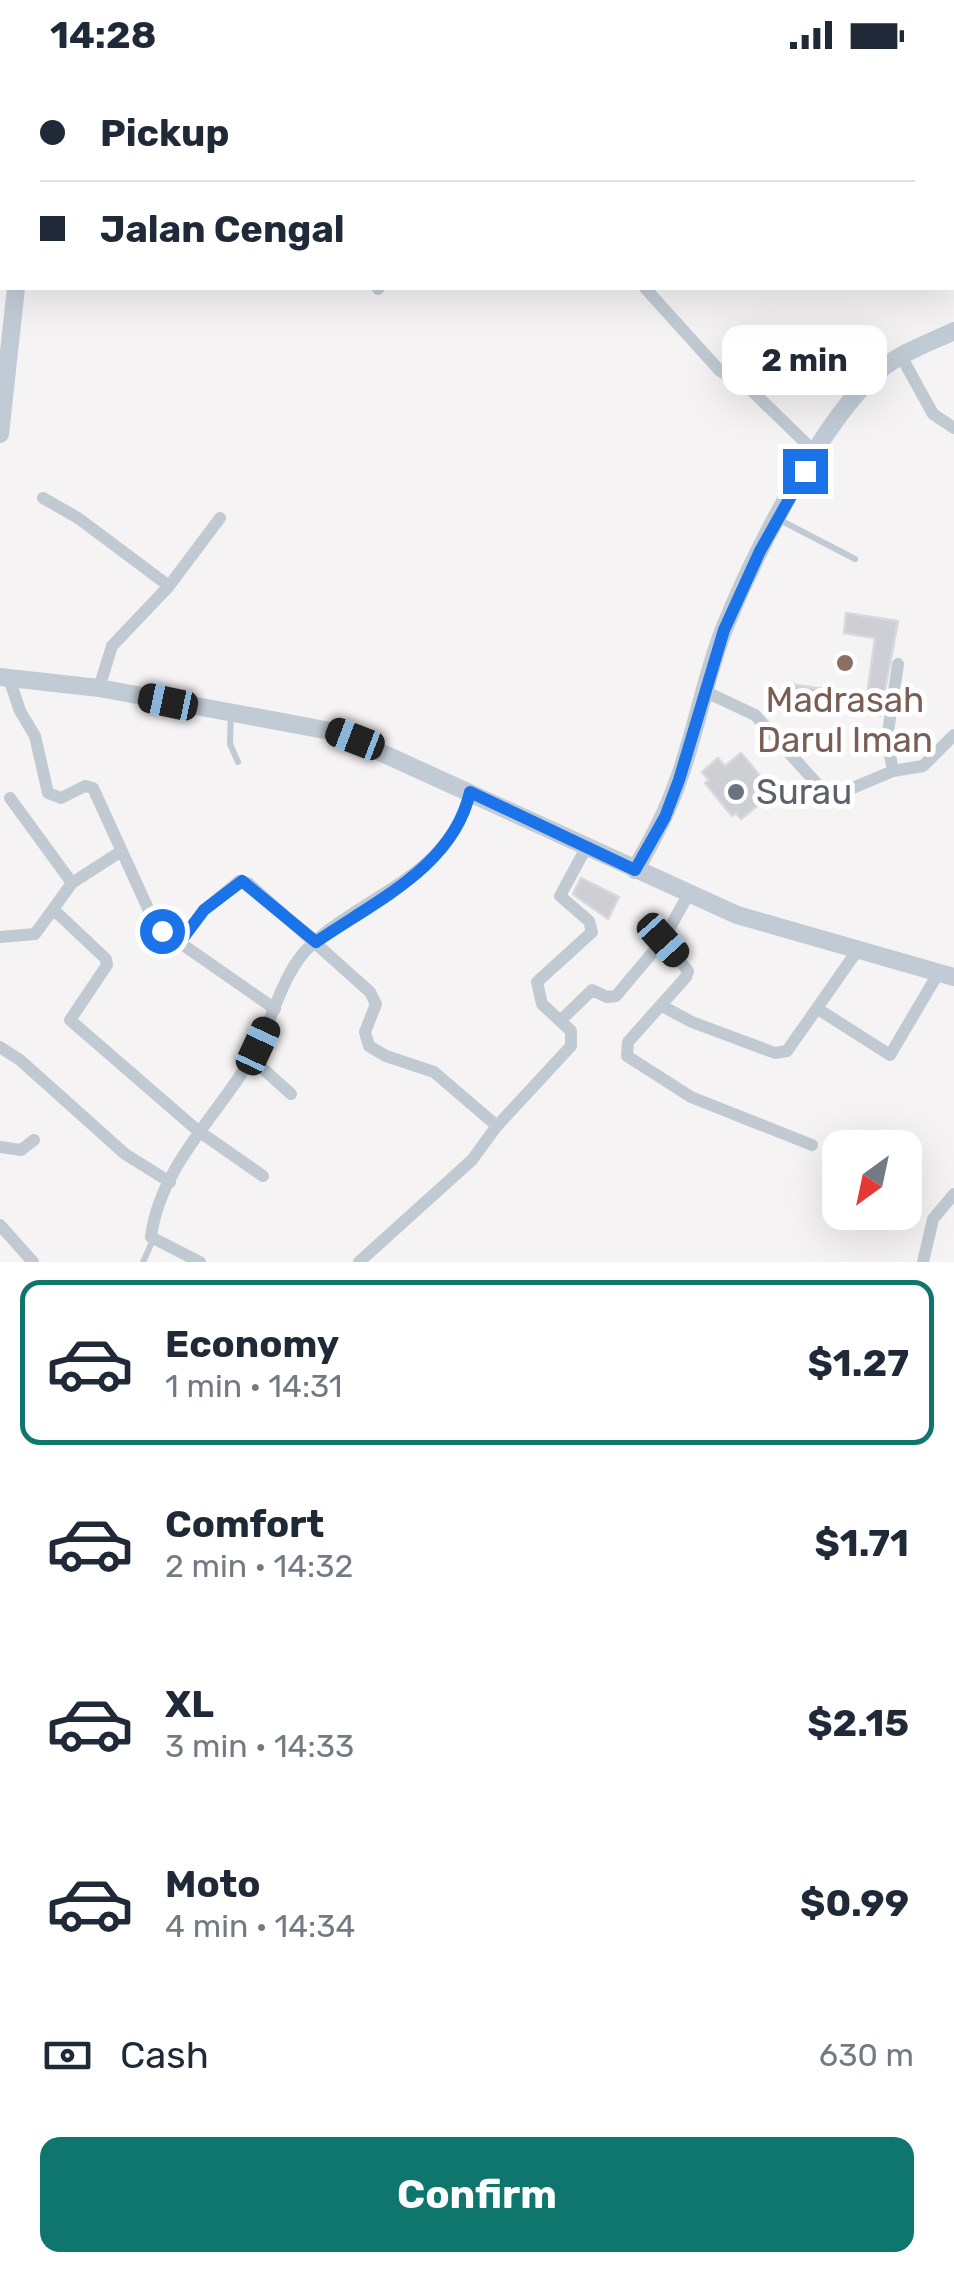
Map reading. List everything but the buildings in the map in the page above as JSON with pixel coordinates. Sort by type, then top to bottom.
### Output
[{"type":"main road","points":[[0,434],[4,353],[16,290]]},
{"type":"main road","points":[[635,870],[665,817],[724,630],[778,519],[816,453],[870,380],[900,356],[954,332]]},
{"type":"main road","points":[[4,677],[99,688],[336,732],[688,895],[761,924],[946,974]]},
{"type":"street","points":[[648,290],[720,371],[752,391],[816,453]]},
{"type":"street","points":[[900,356],[933,414],[954,428]]},
{"type":"street","points":[[43,498],[78,518],[169,586]]},
{"type":"street","points":[[99,688],[112,646],[169,586],[220,518]]},
{"type":"street","points":[[893,771],[887,738],[898,664]]},
{"type":"street","points":[[4,677],[35,736],[48,793],[61,798],[85,786],[93,788],[152,921],[275,1008]]},
{"type":"street","points":[[706,692],[755,716],[827,795],[836,795],[893,771],[928,764],[954,735]]},
{"type":"street","points":[[200,1262],[181,1259],[154,1240],[151,1232],[170,1182],[197,1130],[251,1058],[298,960],[316,942],[436,858],[462,820],[470,792]]},
{"type":"street","points":[[10,798],[72,883]]},
{"type":"street","points":[[359,1262],[472,1160],[497,1126],[571,1046],[574,1036],[542,1004],[537,982],[592,932],[590,922],[566,906],[560,896],[587,846]]},
{"type":"street","points":[[0,937],[34,934],[72,883],[120,852]]},
{"type":"street","points":[[180,942],[204,910],[242,881],[316,942],[374,998],[366,1032],[369,1046],[434,1072],[497,1126]]},
{"type":"street","points":[[560,1022],[592,990],[607,997],[616,996],[663,940],[688,895]]},
{"type":"street","points":[[54,909],[106,959],[107,965],[70,1020],[197,1130],[263,1176]]},
{"type":"street","points":[[663,940],[688,971],[628,1042],[627,1056],[692,1096],[812,1144]]},
{"type":"street","points":[[662,1006],[692,1022],[775,1053],[786,1050],[858,950]]},
{"type":"street","points":[[818,1009],[890,1055],[946,974]]},
{"type":"street","points":[[0,1047],[124,1154],[170,1182]]},
{"type":"street","points":[[251,1058],[291,1094]]},
{"type":"street","points":[[0,1148],[21,1150],[34,1140]]},
{"type":"street","points":[[924,1262],[933,1219],[954,1194]]},
{"type":"street","points":[[0,1225],[33,1262]]},
{"type":"lane","points":[[778,519],[855,559]]},
{"type":"lane","points":[[231,712],[230,744],[238,762]]},
{"type":"lane","points":[[143,1262],[154,1240]]},
{"type":"place","name":"Madrasah Darul Iman","points":[[845,663]]},
{"type":"place","name":"Surau","points":[[736,792]]},
{"type":"route","points":[[162,931],[180,942],[204,910],[242,881],[316,942],[436,858],[462,820],[470,792],[635,870],[665,817],[679,780],[724,630],[760,551],[805,471]]}]
